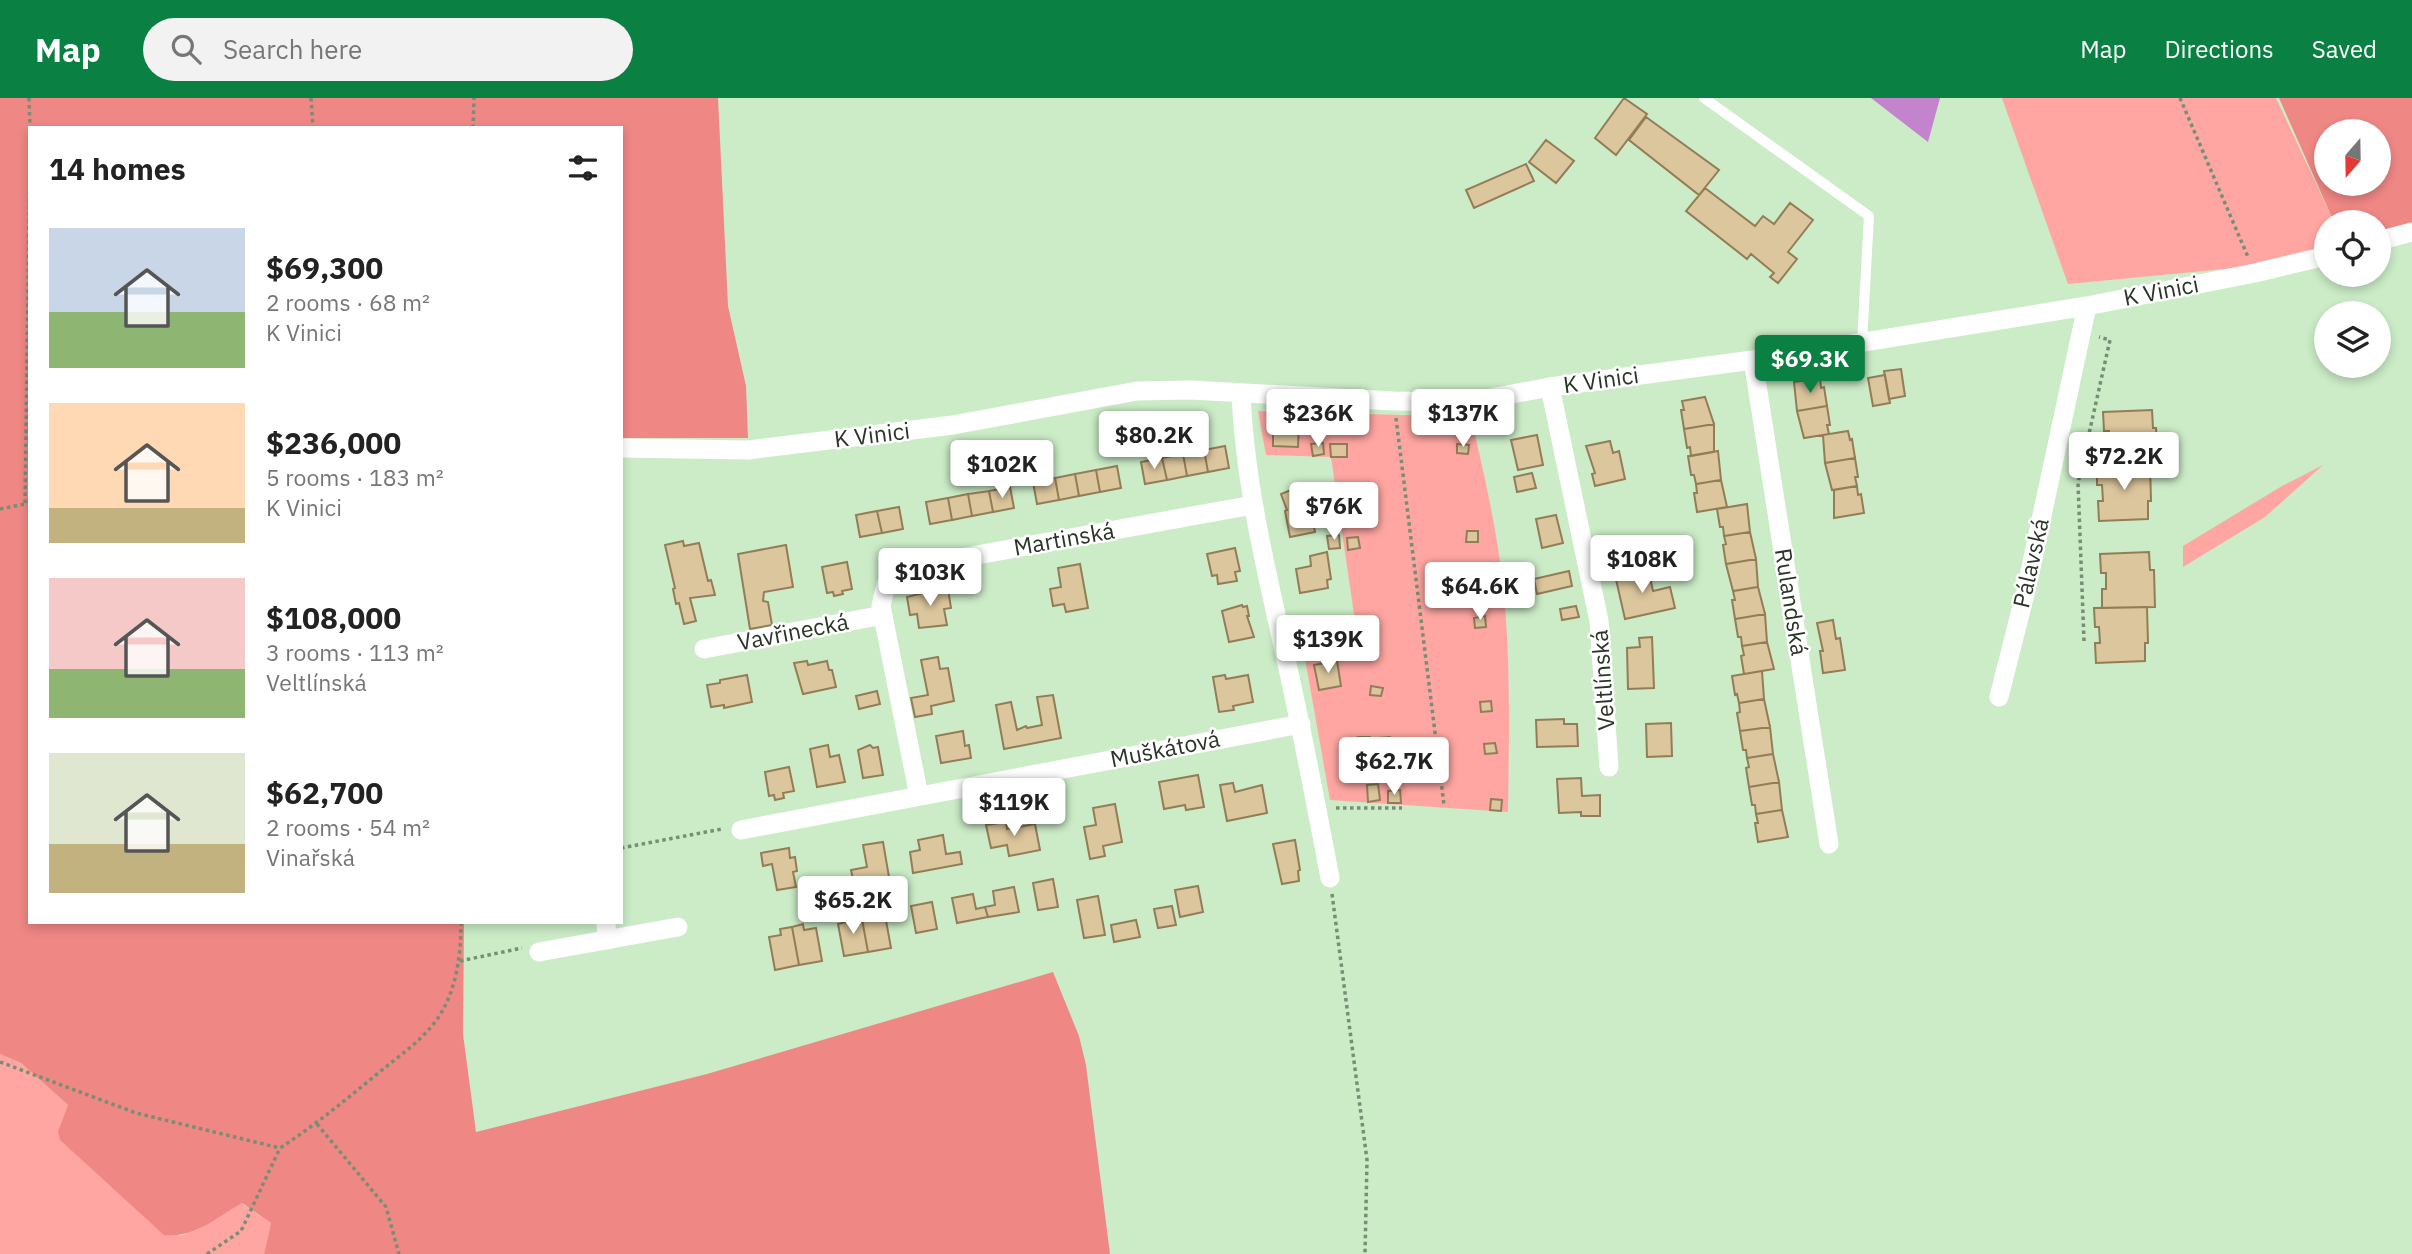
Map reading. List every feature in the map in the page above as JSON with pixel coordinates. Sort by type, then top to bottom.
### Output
[{"type":"street","points":[[2391,238],[2412,232]]},
{"type":"street","name":"K Vinici","points":[[623,449],[748,450],[953,425],[1137,391],[1191,390],[1394,401],[1469,402],[1550,387],[1753,360],[2087,306],[2314,259]]},
{"type":"street","name":"Pálavská","points":[[1999,697],[2026,590],[2087,306]]},
{"type":"street","name":"Rulandská","points":[[1753,360],[1829,844]]},
{"type":"street","name":"Veltlínská","points":[[1550,387],[1599,621],[1609,767]]},
{"type":"street","points":[[1241,394],[1253,505],[1301,724],[1330,878]]},
{"type":"street","name":"Martinská","points":[[919,796],[881,606],[886,584],[905,568],[1253,505]]},
{"type":"street","name":"Vavřinecká","points":[[704,649],[883,614]]},
{"type":"street","name":"Muškátová","points":[[734,829],[1301,724]]},
{"type":"street","points":[[539,953],[607,931],[678,926]]},
{"type":"lane","points":[[1704,98],[1870,215],[1862,343]]},
{"type":"path","points":[[29,98],[30,126]]},
{"type":"path","points":[[311,98],[313,126]]},
{"type":"path","points":[[473,126],[474,98]]},
{"type":"path","points":[[2180,98],[2255,273]]},
{"type":"path","points":[[2084,641],[2078,483],[2110,340],[2095,337]]},
{"type":"path","points":[[0,509],[27,503],[28,386]]},
{"type":"path","points":[[1394,401],[1444,805]]},
{"type":"path","points":[[1317,808],[1402,808]]},
{"type":"path","points":[[623,848],[734,829]]},
{"type":"path","points":[[1330,878],[1367,1160],[1365,1254]]},
{"type":"path","points":[[207,1254],[241,1231],[280,1148],[317,1124],[424,1036],[441,1013],[460,961],[461,924]]},
{"type":"path","points":[[460,961],[537,945],[539,953]]},
{"type":"path","points":[[0,1062],[136,1113],[280,1148]]},
{"type":"path","points":[[317,1124],[386,1207],[399,1254]]},
{"type":"shaded area","points":[[0,98],[718,98],[728,306],[746,386],[748,438],[623,438],[623,126],[28,126],[28,924],[464,924],[463,1034],[476,1132],[707,1074],[1053,972],[1079,1036],[1086,1065],[1110,1254],[264,1254],[271,1223],[242,1203],[196,1230],[164,1235],[60,1140],[58,1131],[68,1105],[21,1063],[0,1054]]},
{"type":"shaded area","points":[[1871,98],[1940,98],[1928,142]]},
{"type":"shaded area","points":[[2002,98],[2276,98],[2314,179],[2314,196],[2322,196],[2328,210],[2314,210],[2314,250],[2234,268],[2068,284]]},
{"type":"shaded area","points":[[2279,98],[2412,98],[2412,226],[2391,231],[2391,210],[2329,210],[2322,196],[2391,196],[2391,119],[2314,119],[2314,177]]},
{"type":"shaded area","points":[[1258,411],[1471,417],[1494,523],[1506,614],[1508,812],[1330,800],[1303,647],[1359,648],[1331,457],[1266,455]]},
{"type":"shaded area","points":[[2323,465],[2265,517],[2183,567],[2183,546],[2282,486]]},
{"type":"shaded area","points":[[0,1054],[21,1063],[68,1105],[58,1131],[180,1236],[201,1228],[241,1203],[271,1223],[264,1254],[0,1254]]},
{"type":"building","points":[[1624,98],[1647,114],[1616,155],[1595,138]]},
{"type":"building","points":[[1646,117],[1719,170],[1699,195],[1629,140]]},
{"type":"building","points":[[1546,140],[1574,161],[1556,183],[1529,162]]},
{"type":"building","points":[[1526,164],[1534,181],[1474,208],[1466,190]]},
{"type":"building","points":[[1705,188],[1755,226],[1763,216],[1774,224],[1790,203],[1813,220],[1788,252],[1797,259],[1778,283],[1770,277],[1774,273],[1751,254],[1747,259],[1686,211]]},
{"type":"building","points":[[1901,369],[1905,396],[1889,399],[1884,371]]},
{"type":"building","points":[[1885,375],[1890,403],[1873,406],[1868,378]]},
{"type":"building","points":[[1820,378],[1827,406],[1797,411],[1794,382]]},
{"type":"building","points":[[1705,397],[1714,424],[1684,429],[1682,401]]},
{"type":"building","points":[[1827,406],[1829,434],[1804,438],[1797,411]]},
{"type":"building","points":[[2152,410],[2158,464],[2105,466],[2104,447],[2109,447],[2109,431],[2104,431],[2103,412]]},
{"type":"building","points":[[1273,418],[1299,418],[1298,447],[1273,446]]},
{"type":"building","points":[[1714,424],[1714,452],[1691,456],[1684,429]]},
{"type":"building","points":[[1848,431],[1855,458],[1825,463],[1823,435]]},
{"type":"building","points":[[1537,435],[1543,465],[1518,470],[1511,440]]},
{"type":"building","points":[[1610,441],[1613,453],[1619,451],[1625,479],[1595,486],[1592,474],[1595,473],[1586,446]]},
{"type":"building","points":[[1323,443],[1324,454],[1313,456],[1311,444]]},
{"type":"building","points":[[1330,444],[1347,444],[1347,457],[1331,457]]},
{"type":"building","points":[[1457,444],[1469,445],[1468,454],[1457,453]]},
{"type":"building","points":[[1225,446],[1229,468],[1208,472],[1204,450]]},
{"type":"building","points":[[1204,450],[1208,472],[1187,476],[1183,454]]},
{"type":"building","points":[[1718,451],[1721,480],[1696,484],[1694,475],[1691,475],[1688,456]]},
{"type":"building","points":[[1183,454],[1187,476],[1167,480],[1162,458]]},
{"type":"building","points":[[1162,458],[1167,480],[1145,484],[1141,462]]},
{"type":"building","points":[[1855,458],[1857,486],[1832,490],[1825,463]]},
{"type":"building","points":[[2150,465],[2151,501],[2148,501],[2148,519],[2099,521],[2098,501],[2103,501],[2102,485],[2097,485],[2097,466]]},
{"type":"building","points":[[1117,466],[1121,488],[1100,492],[1096,470]]},
{"type":"building","points":[[1096,470],[1100,492],[1079,496],[1075,474]]},
{"type":"building","points":[[1532,473],[1536,488],[1517,492],[1514,477]]},
{"type":"building","points":[[1075,474],[1079,496],[1059,500],[1055,478]]},
{"type":"building","points":[[1055,478],[1059,500],[1037,504],[1033,482]]},
{"type":"building","points":[[1721,480],[1727,507],[1697,512],[1694,493],[1697,493],[1696,484]]},
{"type":"building","points":[[1857,486],[1864,513],[1834,518],[1834,490]]},
{"type":"building","points":[[1010,487],[1014,508],[993,512],[989,491]]},
{"type":"building","points":[[1313,488],[1316,503],[1310,504],[1315,532],[1290,537],[1287,510],[1281,494]]},
{"type":"building","points":[[1341,489],[1352,490],[1351,502],[1340,502]]},
{"type":"building","points":[[989,491],[993,512],[972,516],[968,494]]},
{"type":"building","points":[[968,494],[972,516],[952,520],[948,498]]},
{"type":"building","points":[[948,498],[952,520],[930,524],[926,502]]},
{"type":"building","points":[[1747,504],[1750,532],[1724,536],[1717,509]]},
{"type":"building","points":[[899,507],[903,529],[882,533],[877,511]]},
{"type":"building","points":[[877,511],[882,533],[860,537],[856,515]]},
{"type":"building","points":[[1556,515],[1563,543],[1542,548],[1536,519]]},
{"type":"building","points":[[1467,531],[1478,531],[1478,542],[1466,542]]},
{"type":"building","points":[[1750,532],[1756,559],[1726,564],[1724,536]]},
{"type":"building","points":[[1339,535],[1340,548],[1329,549],[1327,536]]},
{"type":"building","points":[[1358,537],[1360,548],[1348,550],[1347,538]]},
{"type":"building","points":[[683,541],[684,546],[699,543],[708,581],[711,580],[715,595],[690,598],[696,621],[684,624],[679,603],[676,604],[665,545]]},
{"type":"building","points":[[786,545],[793,587],[764,592],[763,601],[768,602],[772,625],[750,629],[738,554]]},
{"type":"building","points":[[1235,548],[1240,571],[1235,572],[1237,581],[1218,584],[1217,575],[1212,576],[1207,554]]},
{"type":"building","points":[[1327,552],[1331,579],[1327,580],[1328,588],[1300,593],[1296,569],[1311,566],[1310,556]]},
{"type":"building","points":[[2149,552],[2150,570],[2154,570],[2155,607],[2102,608],[2102,589],[2106,589],[2106,573],[2101,573],[2100,554]]},
{"type":"building","points":[[1756,559],[1758,587],[1733,591],[1726,564]]},
{"type":"building","points":[[847,562],[852,589],[834,596],[833,592],[827,593],[822,567]]},
{"type":"building","points":[[1080,564],[1088,608],[1066,612],[1064,604],[1053,606],[1050,589],[1061,587],[1058,568]]},
{"type":"building","points":[[1648,568],[1653,591],[1670,587],[1675,608],[1625,619],[1615,575]]},
{"type":"building","points":[[1480,571],[1481,581],[1470,583],[1468,572]]},
{"type":"building","points":[[1569,571],[1572,586],[1537,594],[1534,579]]},
{"type":"building","points":[[1758,587],[1765,614],[1735,619],[1733,591]]},
{"type":"building","points":[[948,589],[951,608],[944,609],[947,625],[919,628],[917,614],[910,615],[907,597]]},
{"type":"building","points":[[1247,606],[1247,616],[1254,637],[1229,642],[1222,611]]},
{"type":"building","points":[[1576,606],[1579,617],[1562,620],[1560,609]]},
{"type":"building","points":[[2147,607],[2148,643],[2145,643],[2145,661],[2096,663],[2095,643],[2100,643],[2099,627],[2095,627],[2094,608]]},
{"type":"building","points":[[1765,614],[1767,642],[1742,646],[1735,619]]},
{"type":"building","points":[[1485,616],[1486,627],[1475,628],[1474,618]]},
{"type":"building","points":[[1833,620],[1836,639],[1840,638],[1845,670],[1823,673],[1820,651],[1823,651],[1817,623]]},
{"type":"building","points":[[1375,630],[1375,643],[1363,645],[1360,633]]},
{"type":"building","points":[[1354,635],[1355,645],[1344,646],[1343,636]]},
{"type":"building","points":[[1652,637],[1654,688],[1628,689],[1627,648],[1640,647],[1639,638]]},
{"type":"building","points":[[1767,642],[1774,669],[1744,674],[1742,646]]},
{"type":"building","points":[[938,657],[940,669],[948,668],[954,701],[931,706],[932,714],[915,717],[911,698],[928,695],[921,660]]},
{"type":"building","points":[[807,661],[808,665],[827,661],[836,687],[803,694],[794,663]]},
{"type":"building","points":[[1337,661],[1341,686],[1319,690],[1314,665]]},
{"type":"building","points":[[1762,671],[1764,699],[1739,703],[1732,676]]},
{"type":"building","points":[[747,675],[752,702],[724,708],[724,705],[711,707],[707,685]]},
{"type":"building","points":[[1225,675],[1226,679],[1248,675],[1253,702],[1233,706],[1234,710],[1219,712],[1213,677]]},
{"type":"building","points":[[1371,686],[1383,688],[1381,696],[1370,695]]},
{"type":"building","points":[[877,691],[880,704],[859,709],[856,696]]},
{"type":"building","points":[[1053,695],[1061,738],[1004,749],[996,705],[1011,702],[1017,730],[1026,726],[1042,725],[1037,697]]},
{"type":"building","points":[[1764,699],[1770,727],[1740,731],[1737,713],[1740,712],[1739,703]]},
{"type":"building","points":[[1491,701],[1492,711],[1481,712],[1480,702]]},
{"type":"building","points":[[1564,719],[1564,724],[1577,724],[1578,746],[1537,747],[1536,720]]},
{"type":"building","points":[[1671,723],[1672,756],[1647,757],[1646,724]]},
{"type":"building","points":[[1770,727],[1773,754],[1747,758],[1740,731]]},
{"type":"building","points":[[963,731],[965,746],[969,745],[971,758],[941,763],[936,736]]},
{"type":"building","points":[[1358,737],[1370,737],[1370,748],[1361,748]]},
{"type":"building","points":[[1390,737],[1391,749],[1379,749],[1378,738]]},
{"type":"building","points":[[1495,743],[1497,753],[1485,754],[1484,744]]},
{"type":"building","points":[[828,745],[830,757],[839,755],[845,782],[817,787],[810,749]]},
{"type":"building","points":[[870,745],[873,748],[878,747],[883,775],[863,778],[858,750]]},
{"type":"building","points":[[1773,754],[1779,782],[1749,787],[1747,758]]},
{"type":"building","points":[[789,767],[794,791],[783,793],[784,798],[775,800],[774,795],[769,796],[765,772]]},
{"type":"building","points":[[1198,775],[1204,807],[1186,810],[1185,805],[1164,809],[1159,782]]},
{"type":"building","points":[[1581,778],[1582,796],[1600,795],[1600,816],[1581,816],[1581,812],[1559,813],[1557,779]]},
{"type":"building","points":[[1779,782],[1782,810],[1756,814],[1749,787]]},
{"type":"building","points":[[1233,783],[1235,792],[1262,785],[1267,813],[1227,821],[1220,785]]},
{"type":"building","points":[[1378,784],[1380,800],[1368,802],[1367,785]]},
{"type":"building","points":[[1400,790],[1401,803],[1388,803],[1388,791]]},
{"type":"building","points":[[1491,799],[1502,800],[1501,811],[1490,810]]},
{"type":"building","points":[[1115,804],[1122,842],[1103,846],[1105,856],[1090,859],[1084,827],[1096,825],[1093,808]]},
{"type":"building","points":[[1782,810],[1788,837],[1758,842],[1756,814]]},
{"type":"building","points":[[1006,822],[1007,829],[1035,824],[1040,850],[1009,856],[1007,845],[991,848],[986,825]]},
{"type":"building","points":[[943,835],[946,854],[960,852],[962,864],[913,873],[910,852],[920,850],[918,840]]},
{"type":"building","points":[[1295,840],[1299,881],[1282,884],[1273,844]]},
{"type":"building","points":[[883,842],[889,877],[854,884],[851,870],[867,867],[863,845]]},
{"type":"building","points":[[789,848],[790,858],[795,857],[797,871],[793,872],[796,887],[777,890],[772,864],[763,866],[761,853]]},
{"type":"building","points":[[1053,879],[1058,907],[1038,910],[1033,883]]},
{"type":"building","points":[[1198,886],[1203,912],[1180,917],[1175,890]]},
{"type":"building","points":[[1014,887],[1019,912],[988,917],[985,907],[995,905],[993,891]]},
{"type":"building","points":[[973,894],[976,909],[985,907],[988,917],[957,923],[952,898]]},
{"type":"building","points":[[1098,896],[1105,935],[1084,938],[1077,900]]},
{"type":"building","points":[[932,902],[937,929],[916,933],[911,906]]},
{"type":"building","points":[[1172,906],[1176,925],[1158,928],[1154,909]]},
{"type":"building","points":[[872,911],[873,917],[885,915],[891,948],[868,952],[861,914]]},
{"type":"building","points":[[861,914],[868,952],[844,956],[838,924],[850,921],[849,916]]},
{"type":"building","points":[[1136,920],[1140,937],[1114,942],[1111,925]]},
{"type":"building","points":[[803,924],[804,930],[816,928],[822,961],[799,965],[792,927]]},
{"type":"building","points":[[792,927],[799,965],[775,970],[769,937],[781,935],[780,929]]}]
